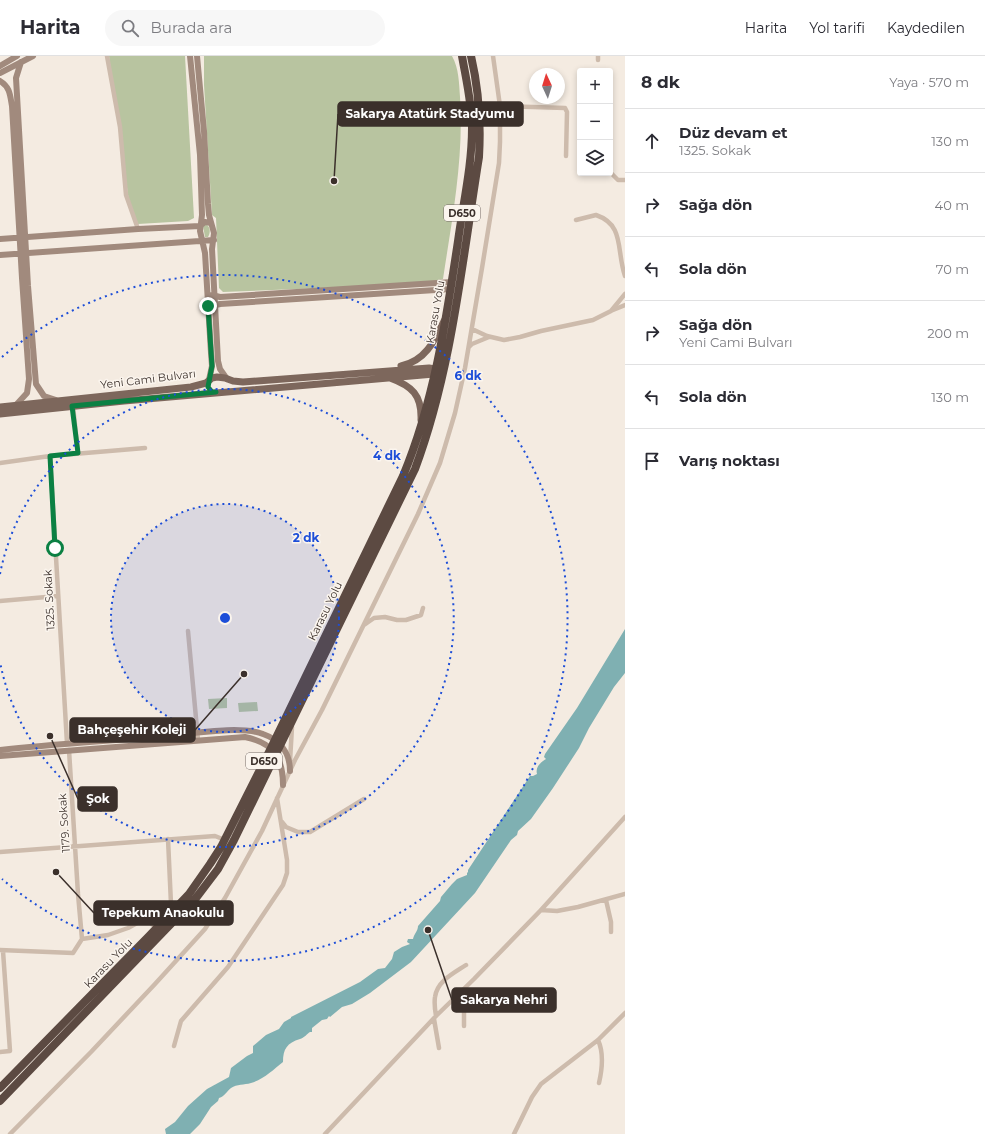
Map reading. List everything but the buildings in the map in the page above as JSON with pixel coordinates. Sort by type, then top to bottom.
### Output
[{"type":"highway","name":"Karasu Yolu","points":[[0,1088],[157,928],[174,905],[189,894],[202,876],[224,840],[274,747],[394,497],[420,434],[438,373],[472,146],[471,109],[462,56]]},
{"type":"highway","name":"Karasu Yolu","points":[[438,373],[446,363],[479,158],[480,105],[472,56]]},
{"type":"highway","points":[[0,1101],[196,898],[218,869],[234,840],[274,747],[280,746],[415,469],[425,441],[438,373]]},
{"type":"main road","points":[[381,371],[408,365],[419,359],[434,342],[447,314]]},
{"type":"main road","name":"Yeni Cami Bulvarı","points":[[0,407],[191,387],[206,383],[217,377],[243,382],[428,368],[438,373]]},
{"type":"main road","name":"Yeni Cami Bulvarı","points":[[0,414],[219,392],[438,373]]},
{"type":"main road","points":[[386,377],[408,386],[419,399],[422,408],[420,434]]},
{"type":"main road","points":[[209,380],[208,387],[212,392],[219,392],[227,385],[227,379]]},
{"type":"street","points":[[0,66],[16,56]]},
{"type":"street","points":[[0,74],[33,56]]},
{"type":"street","points":[[107,56],[120,127],[126,195],[138,229]]},
{"type":"street","points":[[190,56],[200,155],[202,215],[200,226],[201,241],[205,254],[211,295],[218,361],[220,369],[227,379]]},
{"type":"street","points":[[197,56],[204,131],[209,215],[214,233],[211,295]]},
{"type":"street","points":[[10,1134],[91,1052],[155,984],[204,929],[225,898],[262,831],[283,785],[322,710],[418,514],[440,463],[455,413],[472,329],[498,163],[500,106],[493,56]]},
{"type":"street","points":[[21,62],[16,78],[22,238]]},
{"type":"street","points":[[0,81],[8,87],[12,106],[23,253],[29,387],[25,396],[16,405]]},
{"type":"street","points":[[500,106],[565,108],[567,112],[566,156]]},
{"type":"street","points":[[613,175],[618,180],[625,180]]},
{"type":"street","points":[[576,220],[596,215],[615,227],[622,268],[625,276]]},
{"type":"street","points":[[0,239],[200,226],[206,222],[212,223]]},
{"type":"street","points":[[0,255],[214,240]]},
{"type":"street","points":[[23,253],[36,384],[44,396],[56,400]]},
{"type":"street","points":[[211,295],[220,297],[451,285]]},
{"type":"street","points":[[212,306],[220,304],[451,285]]},
{"type":"street","points":[[611,311],[625,294]]},
{"type":"street","points":[[472,329],[504,340],[593,320],[625,305]]},
{"type":"street","points":[[209,380],[212,366],[212,306]]},
{"type":"street","points":[[468,348],[472,344],[489,336]]},
{"type":"street","points":[[72,406],[78,453]]},
{"type":"street","points":[[0,463],[78,453],[145,448]]},
{"type":"street","name":"1325. Sokak","points":[[50,456],[66,743]]},
{"type":"street","points":[[0,601],[58,596]]},
{"type":"street","points":[[363,626],[374,618],[385,617],[397,620],[406,620],[421,615],[423,608]]},
{"type":"street","points":[[188,631],[197,736]]},
{"type":"street","points":[[290,771],[291,732],[293,720]]},
{"type":"street","points":[[0,756],[69,750],[242,730],[253,731],[264,734],[274,747],[281,764],[283,785]]},
{"type":"street","points":[[0,750],[66,743],[197,736]]},
{"type":"street","points":[[280,746],[287,753],[290,761]]},
{"type":"street","name":"1179. Sokak","points":[[69,750],[82,939]]},
{"type":"street","points":[[174,1046],[181,1020],[228,967],[283,885],[287,873],[287,860],[277,798]]},
{"type":"street","points":[[280,820],[286,827],[298,832],[310,832],[364,799]]},
{"type":"street","points":[[325,1134],[435,1018],[541,910],[625,817]]},
{"type":"street","points":[[0,852],[215,836],[224,840]]},
{"type":"street","points":[[0,1052],[10,1051],[2,951],[73,953],[82,939],[108,935],[128,928],[145,919],[162,906],[174,905],[171,896],[168,839]]},
{"type":"street","points":[[541,910],[557,911],[606,900],[625,894]]},
{"type":"street","points":[[606,900],[611,922],[611,932]]},
{"type":"street","points":[[145,919],[157,928]]},
{"type":"street","points":[[439,1048],[434,997],[437,987],[466,965]]},
{"type":"street","points":[[462,991],[464,998],[464,1026]]},
{"type":"street","points":[[514,1134],[532,1097],[541,1084],[598,1040],[625,1013]]},
{"type":"street","points":[[598,1040],[601,1053],[602,1073],[599,1083]]},
{"type":"green space","points":[[109,56],[185,56],[194,218],[188,221],[138,224],[129,202]]},
{"type":"green space","points":[[204,56],[452,56],[459,81],[461,120],[459,166],[443,279],[420,284],[223,292],[219,288],[216,218],[212,215],[204,85]]},
{"type":"green space","points":[[207,225],[210,229],[208,237],[205,237],[203,226]]},
{"type":"green space","points":[[227,698],[227,708],[209,709],[208,699]]},
{"type":"green space","points":[[257,702],[258,711],[239,712],[238,703]]},
{"type":"water","points":[[625,629],[625,673],[614,687],[589,728],[579,748],[553,788],[531,819],[511,840],[475,893],[411,962],[370,993],[352,1004],[342,1007],[327,1019],[322,1020],[312,1028],[312,1032],[303,1038],[292,1042],[285,1050],[283,1062],[272,1071],[256,1081],[231,1088],[219,1098],[200,1124],[190,1134],[166,1134],[165,1129],[175,1122],[188,1106],[207,1089],[229,1077],[231,1068],[253,1053],[253,1046],[266,1035],[279,1029],[284,1022],[291,1017],[360,982],[378,969],[385,968],[392,959],[394,952],[410,944],[407,942],[408,939],[413,939],[418,926],[440,901],[441,897],[452,884],[457,879],[467,875],[468,870],[530,776],[537,774],[540,763],[546,759],[544,757],[545,754],[577,708]]},
{"type":"place","name":"Sakarya Atatürk Stadyumu","points":[[334,181]]},
{"type":"place","name":"Bahçeşehir Koleji","points":[[244,674]]},
{"type":"place","name":"Şok","points":[[50,736]]},
{"type":"place","name":"Tepekum Anaokulu","points":[[56,872]]},
{"type":"place","name":"Sakarya Nehri","points":[[428,930]]},
{"type":"route","points":[[55,548],[50,456],[78,453],[72,406],[216,392],[212,392],[208,387],[212,366],[208,306]]}]
